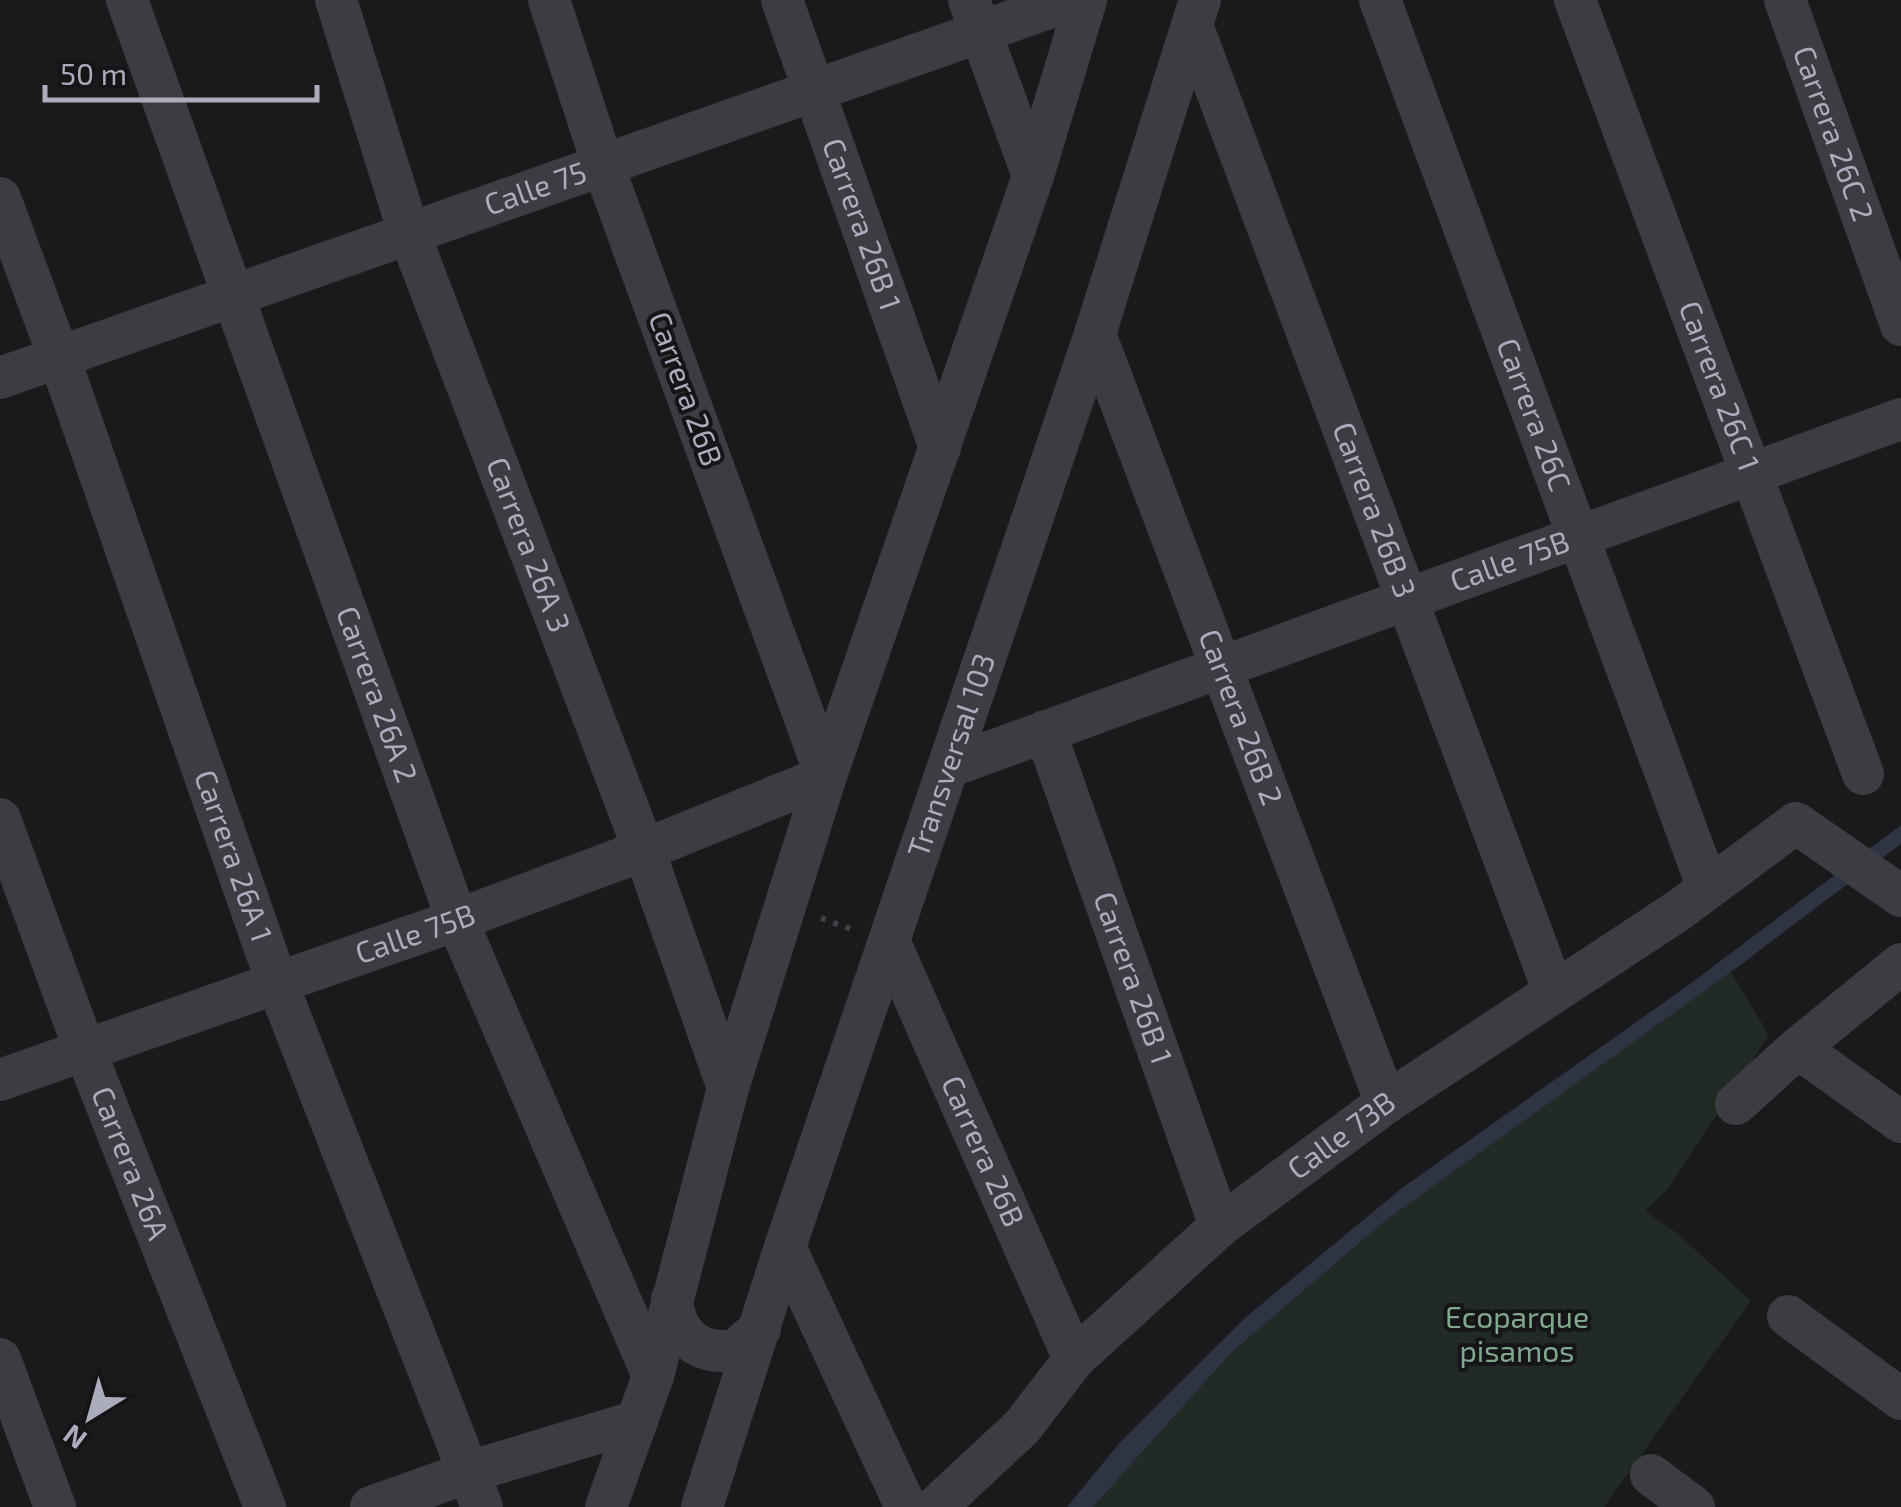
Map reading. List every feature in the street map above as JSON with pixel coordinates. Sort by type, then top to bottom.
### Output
[{"type":"street","name":"Carrera 26A 2","points":[[127,0],[457,920],[653,1376]]},
{"type":"street","name":"Carrera 26A 3","points":[[336,0],[409,234],[644,850],[728,1088]]},
{"type":"street","name":"Carrera 26B","points":[[549,0],[603,165],[826,776]]},
{"type":"street","name":"Carrera 26B 1","points":[[782,0],[940,448]]},
{"type":"street","name":"Calle 75","points":[[0,378],[814,91],[975,16],[1071,0]]},
{"type":"street","points":[[606,1507],[653,1376],[728,1088],[826,776],[1033,176],[1086,0]]},
{"type":"street","name":"Carrera 26C","points":[[1380,0],[1708,888]]},
{"type":"street","name":"Carrera 26C 1","points":[[1576,0],[1863,774]]},
{"type":"street","name":"Carrera 26C 2","points":[[1785,0],[1901,326]]},
{"type":"street","name":"Transversal 103","points":[[702,1507],[786,1247],[1096,334],[1196,13]]},
{"type":"street","name":"Carrera 26B 3","points":[[1196,13],[1406,597],[1554,992]]},
{"type":"street","points":[[975,16],[1033,176]]},
{"type":"street","name":"Carrera 26A 1","points":[[0,198],[278,983],[475,1490]]},
{"type":"street","name":"Carrera 26B 2","points":[[1096,334],[1386,1103]]},
{"type":"street","name":"Calle 75B","points":[[951,766],[1901,419]]},
{"type":"street","name":"Carrera 26B 1","points":[[1045,731],[1220,1226]]},
{"type":"street","name":"Calle 75B","points":[[0,1080],[457,920],[826,776]]},
{"type":"street","name":"Carrera 26A","points":[[0,819],[84,1048],[266,1507]]},
{"type":"street","name":"Calle 73B","points":[[936,1507],[1022,1427],[1074,1359],[1220,1226],[1386,1103],[1708,888],[1796,823],[1874,876]]},
{"type":"street","name":"Carrera 26B","points":[[890,943],[1074,1359]]},
{"type":"street","points":[[1736,1104],[1901,964]]},
{"type":"street","points":[[1798,1048],[1901,1122]]},
{"type":"street","points":[[786,1247],[906,1507]]},
{"type":"street","points":[[672,1299],[680,1329],[686,1338],[704,1349],[735,1350],[760,1329]]},
{"type":"street","points":[[1788,1316],[1901,1398]]},
{"type":"street","points":[[0,1359],[55,1507]]},
{"type":"street","points":[[371,1507],[475,1490],[637,1421]]},
{"type":"street","points":[[1651,1475],[1694,1507]]},
{"type":"path","points":[[785,905],[890,943]]},
{"type":"green space","name":"Ecoparque pisamos","points":[[1731,972],[1769,1035],[1667,1190],[1645,1211],[1677,1233],[1751,1301],[1604,1507],[1093,1507],[1231,1353],[1385,1221]]},
{"type":"water","points":[[1901,825],[1901,844],[1731,972],[1385,1221],[1231,1353],[1093,1507],[1067,1507],[1122,1440],[1246,1317],[1402,1188],[1690,984]]}]
